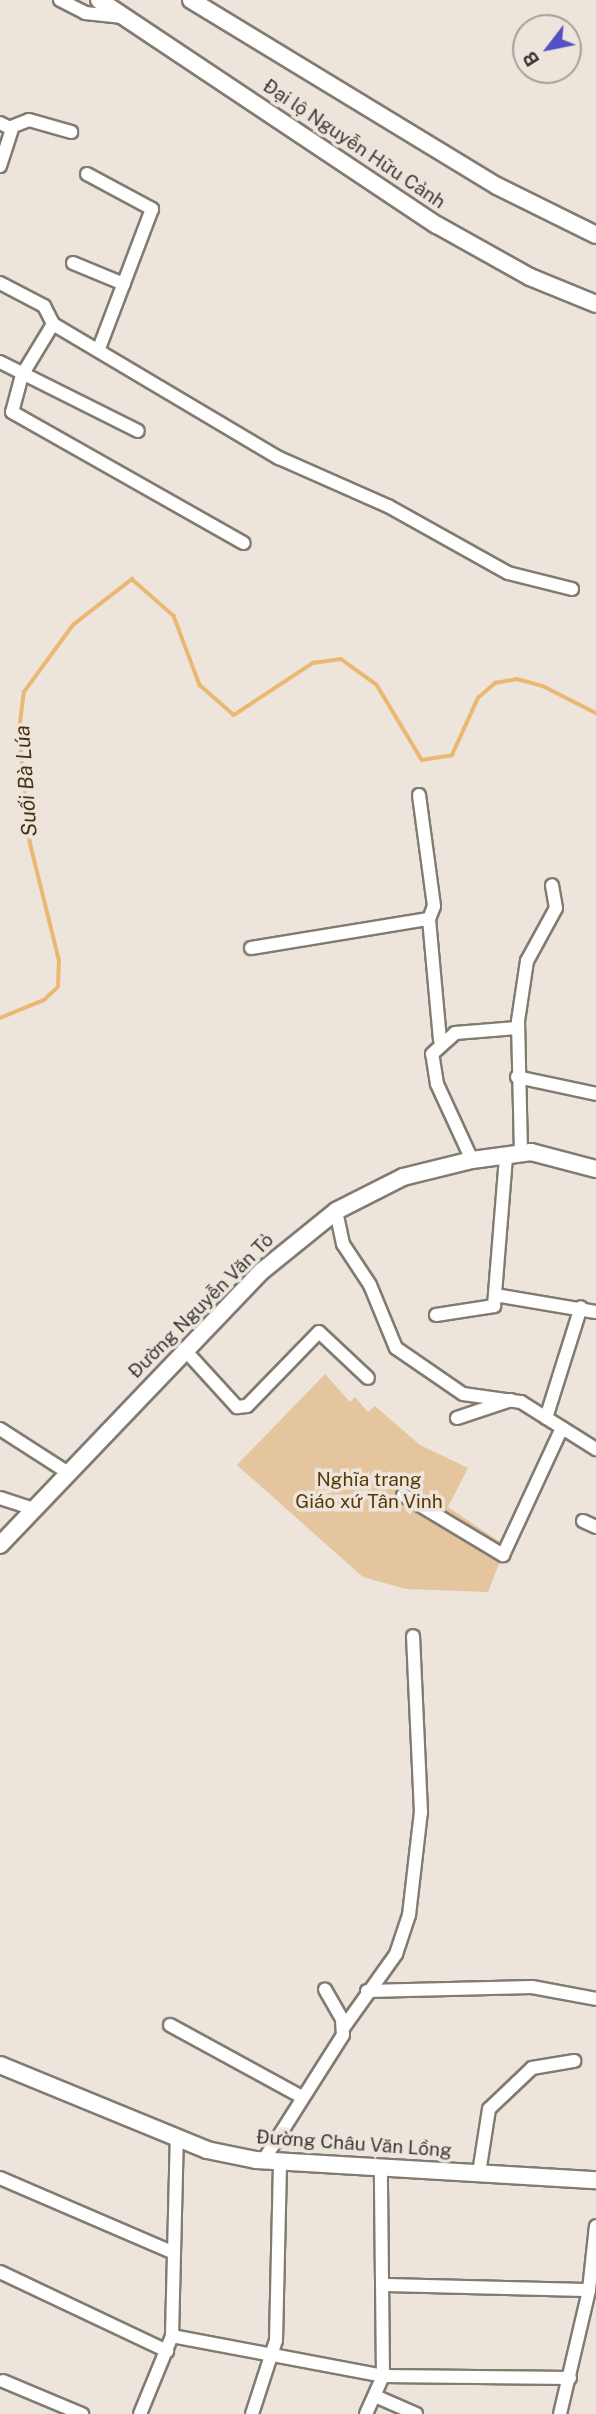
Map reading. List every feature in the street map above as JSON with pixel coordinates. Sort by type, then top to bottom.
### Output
[{"type":"street","points":[[60,0],[85,13],[131,18]]},
{"type":"street","name":"Đại lộ Nguyễn Hữu Cảnh","points":[[99,0],[131,18],[448,232],[596,304]]},
{"type":"street","name":"Đại lộ Nguyễn Hữu Cảnh","points":[[191,0],[497,187],[596,236]]},
{"type":"street","points":[[0,166],[5,125],[29,120],[71,132]]},
{"type":"street","points":[[87,174],[152,209],[100,346]]},
{"type":"street","points":[[73,263],[124,284]]},
{"type":"street","points":[[0,283],[44,306],[54,324],[100,346],[279,458],[388,506],[508,573],[572,589]]},
{"type":"street","points":[[54,324],[22,375],[10,409],[18,417],[244,543]]},
{"type":"street","points":[[0,362],[138,431]]},
{"type":"street","points":[[419,794],[434,906],[429,919],[440,1041],[432,1068],[472,1160]]},
{"type":"street","points":[[436,1315],[489,1310],[495,1295],[513,1155],[517,1028],[527,961],[556,908],[552,885]]},
{"type":"street","points":[[251,948],[429,919]]},
{"type":"street","points":[[440,1041],[474,1028],[517,1028]]},
{"type":"street","points":[[517,1077],[596,1094]]},
{"type":"street","name":"Đường Nguyễn Văn Tỏ","points":[[0,1545],[184,1349],[262,1271],[336,1211],[404,1177],[472,1160],[513,1155],[596,1169]]},
{"type":"street","points":[[336,1211],[343,1244],[370,1285],[396,1348],[463,1394],[512,1400],[596,1449]]},
{"type":"street","points":[[495,1295],[581,1307],[596,1312]]},
{"type":"street","points":[[546,1418],[581,1307]]},
{"type":"street","points":[[184,1349],[237,1407],[247,1406],[311,1334],[327,1335],[368,1378]]},
{"type":"street","points":[[457,1419],[512,1400]]},
{"type":"street","points":[[403,1495],[503,1555],[562,1428]]},
{"type":"street","points":[[0,1429],[67,1472]]},
{"type":"street","points":[[0,1498],[34,1509]]},
{"type":"street","points":[[583,1521],[596,1527]]},
{"type":"street","points":[[263,2161],[367,1991],[396,1954],[409,1915],[421,1812],[413,1636]]},
{"type":"street","points":[[367,1991],[532,1987],[596,1999]]},
{"type":"street","points":[[325,1989],[344,2027]]},
{"type":"street","points":[[170,2025],[302,2097]]},
{"type":"street","points":[[479,2174],[489,2109],[532,2068],[574,2061]]},
{"type":"street","name":"Đường Châu Văn Lồng","points":[[0,2064],[177,2137],[263,2161],[596,2180]]},
{"type":"street","points":[[140,2414],[172,2336],[177,2137]]},
{"type":"street","points":[[252,2414],[272,2355],[280,2162]]},
{"type":"street","points":[[366,2414],[383,2376],[381,2168]]},
{"type":"street","points":[[0,2178],[174,2253]]},
{"type":"street","points":[[560,2414],[589,2290],[596,2226]]},
{"type":"street","points":[[0,2272],[167,2351]]},
{"type":"street","points":[[383,2285],[589,2290]]},
{"type":"street","points":[[172,2336],[383,2376],[570,2378]]},
{"type":"street","points":[[2,2381],[82,2414]]},
{"type":"street","points":[[375,2396],[416,2414]]},
{"type":"green space","name":"Nghĩa trang Giáo xứ Tân Vinh","points":[[325,1374],[350,1402],[355,1397],[368,1412],[375,1406],[420,1445],[468,1468],[448,1507],[506,1546],[488,1592],[406,1589],[363,1577],[237,1465]]},
{"type":"waterway","name":"Suối Bà Lúa","points":[[0,1018],[44,1000],[58,987],[59,961],[30,844],[19,731],[24,692],[73,625],[132,579],[174,616],[200,685],[234,715],[313,663],[341,659],[377,685],[422,760],[452,755],[478,698],[495,683],[517,679],[543,686],[596,713]]}]
